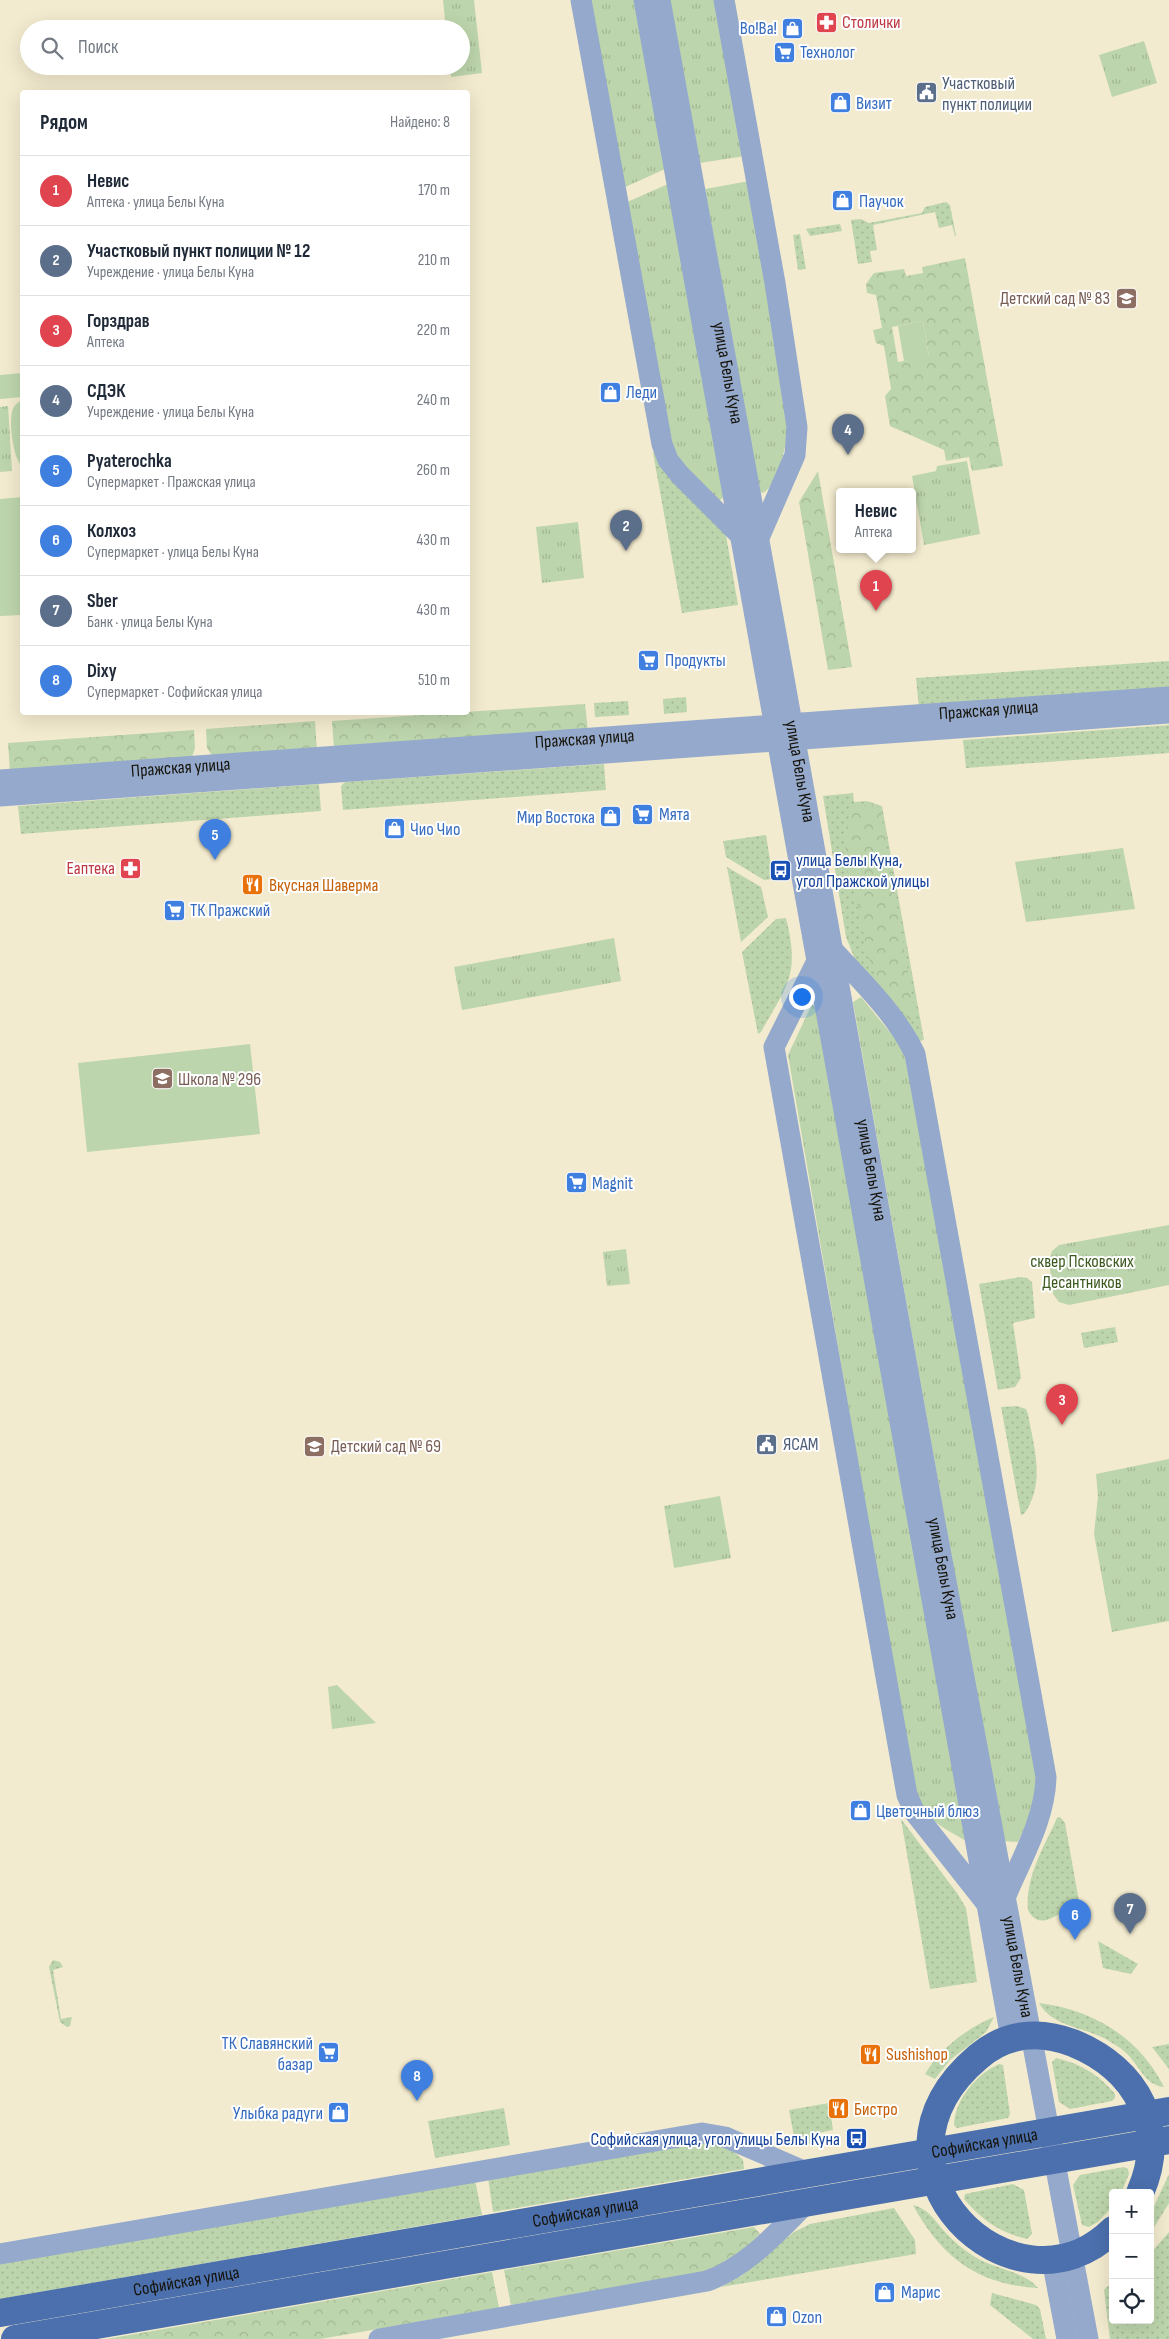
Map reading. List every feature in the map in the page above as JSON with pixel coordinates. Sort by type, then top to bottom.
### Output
[{"type":"main road","points":[[1109,2233],[1098,2242],[1063,2258],[1018,2256],[987,2244],[960,2223],[941,2196],[934,2180],[929,2153],[931,2137],[938,2113],[958,2077],[982,2054],[1022,2036],[1071,2042],[1106,2062],[1158,2113],[1160,2142],[1141,2189]]},
{"type":"main road","name":"Софийская улица","points":[[0,2313],[929,2153],[1050,2130],[1158,2113]]},
{"type":"main road","name":"Софийская улица","points":[[15,2339],[1160,2142]]},
{"type":"main road","points":[[66,2302],[70,2329]]},
{"type":"street","points":[[581,0],[662,444],[668,460],[680,475],[749,537],[795,455],[797,427],[770,255],[724,0]]},
{"type":"street","name":"улица Белы Куна","points":[[644,0],[749,537]]},
{"type":"street","name":"улица Белы Куна","points":[[660,0],[749,537],[825,954],[937,1537],[996,1902],[1022,2036],[1050,2130],[1055,2160],[1063,2258],[1067,2339]]},
{"type":"street","name":"Пражская улица","points":[[0,796],[784,733],[1169,697]]},
{"type":"street","name":"Пражская улица","points":[[0,780],[784,733],[1169,713]]},
{"type":"street","points":[[825,954],[896,1022],[906,1035],[915,1054],[1003,1533],[1046,1777],[1042,1811],[996,1902],[915,1813],[910,1804],[876,1628],[774,1047],[825,954]]},
{"type":"street","points":[[0,2254],[702,2133],[726,2137],[808,2174]]},
{"type":"street","points":[[379,2339],[707,2281],[721,2276],[748,2258],[807,2203]]},
{"type":"street","name":"улица Белы Куна","points":[[1063,2258],[1088,2339]]},
{"type":"green space","points":[[443,0],[474,0],[482,73],[470,75],[470,20],[445,20]]},
{"type":"green space","points":[[589,0],[635,0],[665,169],[623,188]]},
{"type":"green space","points":[[670,0],[716,0],[745,156],[700,163]]},
{"type":"green space","points":[[1144,41],[1157,83],[1112,97],[1099,55]]},
{"type":"green space","points":[[451,75],[466,75],[451,77]]},
{"type":"green space","points":[[749,181],[790,414],[779,469],[775,480],[763,493],[760,492],[705,189]]},
{"type":"green space","points":[[668,184],[725,496],[719,501],[690,472],[674,451],[625,203]]},
{"type":"green space","points":[[946,202],[950,205],[956,236],[952,225],[939,228],[935,212],[873,225],[877,250],[870,251],[872,262],[858,264],[851,220],[861,219],[869,223],[922,213],[925,207]]},
{"type":"green space","points":[[840,224],[842,231],[810,236],[806,229]]},
{"type":"green space","points":[[800,234],[806,269],[798,270],[793,235]]},
{"type":"green space","points":[[965,258],[1003,466],[972,471],[969,457],[946,461],[944,450],[890,426],[885,396],[891,389],[884,346],[876,343],[873,330],[882,328],[876,295],[867,293],[866,284],[874,273],[904,269],[906,276],[923,273],[922,267]],"holes":[[[923,321],[929,356],[898,362],[892,327]]]},
{"type":"green space","points":[[923,321],[929,357],[904,361],[898,326]]},
{"type":"green space","points":[[20,373],[20,397],[0,399],[0,375]]},
{"type":"green space","points":[[20,402],[20,463],[14,449],[11,424],[13,408]]},
{"type":"green space","points":[[8,406],[12,471],[0,472],[0,407]]},
{"type":"green space","points":[[657,452],[726,535],[738,605],[682,613],[653,453]]},
{"type":"green space","points":[[967,461],[980,534],[924,545],[916,499],[916,488],[914,488],[912,476],[936,471],[937,466]]},
{"type":"green space","points":[[818,471],[852,667],[828,670],[799,502]]},
{"type":"green space","points":[[20,497],[20,615],[0,616],[0,499]]},
{"type":"green space","points":[[578,522],[584,578],[542,583],[536,527]]},
{"type":"green space","points":[[1169,661],[1169,691],[919,708],[916,678]]},
{"type":"green space","points":[[686,697],[687,712],[664,714],[663,699]]},
{"type":"green space","points":[[628,701],[629,715],[595,717],[594,703]]},
{"type":"green space","points":[[585,704],[588,731],[334,749],[332,721],[421,715],[470,715],[470,712]]},
{"type":"green space","points":[[315,721],[317,751],[213,757],[207,748],[206,729]]},
{"type":"green space","points":[[1169,725],[1169,753],[966,768],[963,740]]},
{"type":"green space","points":[[194,730],[195,748],[191,760],[10,772],[8,743]]},
{"type":"green space","points":[[604,764],[606,790],[343,810],[341,786],[345,782]]},
{"type":"green space","points":[[319,784],[321,811],[21,834],[18,806]]},
{"type":"green space","points":[[853,793],[854,802],[867,801],[882,806],[924,1040],[916,1042],[856,962],[846,937],[823,796]]},
{"type":"green space","points":[[874,805],[880,808],[916,1019],[910,1021],[877,978],[869,959],[855,892],[847,871],[845,849],[849,812],[853,806]]},
{"type":"green space","points":[[766,835],[773,879],[764,880],[726,857],[723,841]]},
{"type":"green space","points":[[1123,848],[1135,909],[1026,922],[1015,862]]},
{"type":"green space","points":[[727,867],[761,887],[768,917],[741,942]]},
{"type":"green space","points":[[786,918],[792,953],[789,978],[778,1002],[758,1034],[742,952],[776,919]]},
{"type":"green space","points":[[614,938],[621,981],[462,1010],[454,967]]},
{"type":"green space","points":[[861,997],[902,1047],[908,1067],[1037,1776],[1032,1812],[1018,1842],[1002,1841],[853,1002]]},
{"type":"green space","points":[[812,1004],[816,1008],[968,1842],[933,1820],[923,1806],[913,1783],[788,1055]]},
{"type":"green space","points":[[250,1044],[260,1134],[87,1152],[78,1063]]},
{"type":"green space","name":"сквер Псковских Десантников","points":[[1169,1225],[1169,1285],[1069,1305],[1059,1302],[1053,1294],[1049,1260],[1052,1251],[1059,1245]]},
{"type":"green space","points":[[626,1249],[630,1284],[607,1286],[603,1252]]},
{"type":"green space","points":[[1021,1277],[1027,1278],[1032,1282],[1035,1318],[1013,1323],[1021,1378],[1015,1387],[998,1390],[979,1284]]},
{"type":"green space","points":[[1115,1327],[1118,1342],[1084,1348],[1081,1333]]},
{"type":"green space","points":[[1017,1406],[1026,1409],[1028,1414],[1035,1452],[1037,1478],[1031,1502],[1024,1514],[1021,1515],[1001,1407]]},
{"type":"green space","points":[[1169,1459],[1169,1621],[1112,1632],[1094,1534],[1098,1496],[1096,1474]]},
{"type":"green space","points":[[720,1496],[731,1558],[674,1568],[664,1506]]},
{"type":"green space","points":[[337,1685],[376,1723],[332,1729],[328,1687]]},
{"type":"green space","points":[[1060,1817],[1065,1823],[1080,1907],[1065,1911],[1048,1920],[1039,1920],[1035,1919],[1028,1910],[1029,1886],[1036,1862],[1057,1818]]},
{"type":"green space","points":[[901,1819],[957,1893],[966,1908],[977,1982],[930,1989]]},
{"type":"green space","points":[[1098,1941],[1138,1964],[1131,1974],[1103,1968]]},
{"type":"green space","points":[[53,1960],[60,1962],[63,1967],[53,1970],[61,2019],[72,2017],[70,2026],[67,2027],[60,2022],[49,1967]]},
{"type":"green space","points":[[1039,2003],[1078,2012],[1096,2019],[1112,2029],[1128,2040],[1142,2054],[1154,2069],[1164,2087],[1151,2082],[1130,2057],[1117,2046],[1100,2036],[1053,2018]]},
{"type":"green space","points":[[994,2017],[986,2032],[950,2060],[935,2079],[925,2074],[938,2056],[955,2040],[974,2027]]},
{"type":"green space","points":[[1169,2044],[1169,2069],[1152,2047]]},
{"type":"green space","points":[[1056,2058],[1073,2063],[1095,2075],[1115,2094],[1115,2098],[1112,2101],[1070,2109],[1059,2102],[1052,2062]]},
{"type":"green space","points":[[999,2064],[1003,2065],[1010,2114],[1008,2118],[957,2128],[954,2125],[955,2116],[963,2097],[983,2074]]},
{"type":"green space","points":[[829,2103],[833,2130],[818,2133],[819,2142],[802,2145],[776,2140],[794,2136],[789,2110]]},
{"type":"green space","points":[[504,2108],[510,2145],[435,2158],[428,2121]]},
{"type":"green space","points":[[695,2143],[715,2145],[733,2151],[743,2160],[744,2169],[493,2212],[488,2178]]},
{"type":"green space","points":[[1124,2167],[1128,2169],[1129,2174],[1123,2189],[1109,2189],[1109,2210],[1098,2222],[1089,2227],[1082,2225],[1073,2185],[1080,2175]]},
{"type":"green space","points":[[1169,2174],[1169,2203],[1154,2227],[1154,2206]]},
{"type":"green space","points":[[475,2180],[482,2215],[0,2299],[0,2263]]},
{"type":"green space","points":[[1013,2184],[1024,2190],[1032,2234],[1027,2239],[992,2225],[964,2199],[965,2194]]},
{"type":"green space","points":[[913,2205],[928,2213],[951,2239],[972,2255],[1025,2278],[1038,2288],[1017,2286],[997,2281],[979,2274],[964,2265],[936,2239]]},
{"type":"green space","points":[[894,2208],[915,2240],[916,2254],[721,2287],[741,2276],[794,2232],[810,2224]]},
{"type":"green space","points":[[754,2227],[760,2234],[732,2260],[704,2272],[511,2305],[504,2270]]},
{"type":"green space","points":[[1169,2232],[1169,2339],[1110,2339],[1104,2290],[1109,2285],[1109,2324],[1154,2324],[1154,2249]]},
{"type":"green space","points":[[492,2272],[499,2308],[320,2339],[106,2339]]},
{"type":"green space","points":[[992,2293],[1036,2305],[1040,2309],[1046,2339],[1033,2339],[990,2305]]},
{"type":"green space","points":[[1119,2324],[1142,2324],[1139,2328],[1128,2330]]},
{"type":"place","name":"Столички","points":[[826,22]]},
{"type":"place","name":"Во!Ва!","points":[[793,28]]},
{"type":"place","name":"Технолог","points":[[784,52]]},
{"type":"place","name":"Участковый пункт полиции","points":[[926,93]]},
{"type":"place","name":"Визит","points":[[840,103]]},
{"type":"place","name":"Паучок","points":[[843,201]]},
{"type":"place","name":"Детский сад № 83","points":[[1126,298]]},
{"type":"place","name":"Леди","points":[[610,392]]},
{"type":"place","name":"СДЭК","points":[[848,455]]},
{"type":"place","name":"Участковый пункт полиции № 12","points":[[626,551]]},
{"type":"place","name":"Невис","points":[[876,611]]},
{"type":"place","name":"Продукты","points":[[649,660]]},
{"type":"place","name":"Мята","points":[[643,814]]},
{"type":"place","name":"Мир Востока","points":[[611,817]]},
{"type":"place","name":"Чио Чио","points":[[394,829]]},
{"type":"place","name":"Pyaterochka","points":[[215,860]]},
{"type":"place","name":"Еаптека","points":[[131,868]]},
{"type":"place","name":"улица Белы Куна, угол Пражской улицы","points":[[780,870]]},
{"type":"place","name":"Вкусная Шаверма","points":[[253,885]]},
{"type":"place","name":"ТК Пражский","points":[[174,910]]},
{"type":"place","name":"Школа № 296","points":[[162,1079]]},
{"type":"place","name":"Magnit","points":[[576,1183]]},
{"type":"place","name":"Горздрав","points":[[1062,1425]]},
{"type":"place","name":"ЯСАМ","points":[[767,1444]]},
{"type":"place","name":"Детский сад № 69","points":[[315,1446]]},
{"type":"place","name":"Цветочный блюз","points":[[860,1811]]},
{"type":"place","name":"Sber","points":[[1130,1934]]},
{"type":"place","name":"Колхоз","points":[[1075,1940]]},
{"type":"place","name":"ТК Славянский базар","points":[[329,2053]]},
{"type":"place","name":"Sushishop","points":[[870,2054]]},
{"type":"place","name":"Dixy","points":[[417,2101]]},
{"type":"place","name":"Бистро","points":[[838,2109]]},
{"type":"place","name":"Улыбка радуги","points":[[339,2113]]},
{"type":"place","name":"Софийская улица, угол улицы Белы Куна","points":[[856,2139]]},
{"type":"place","name":"Марис","points":[[885,2292]]},
{"type":"place","name":"Ozon","points":[[776,2317]]}]
